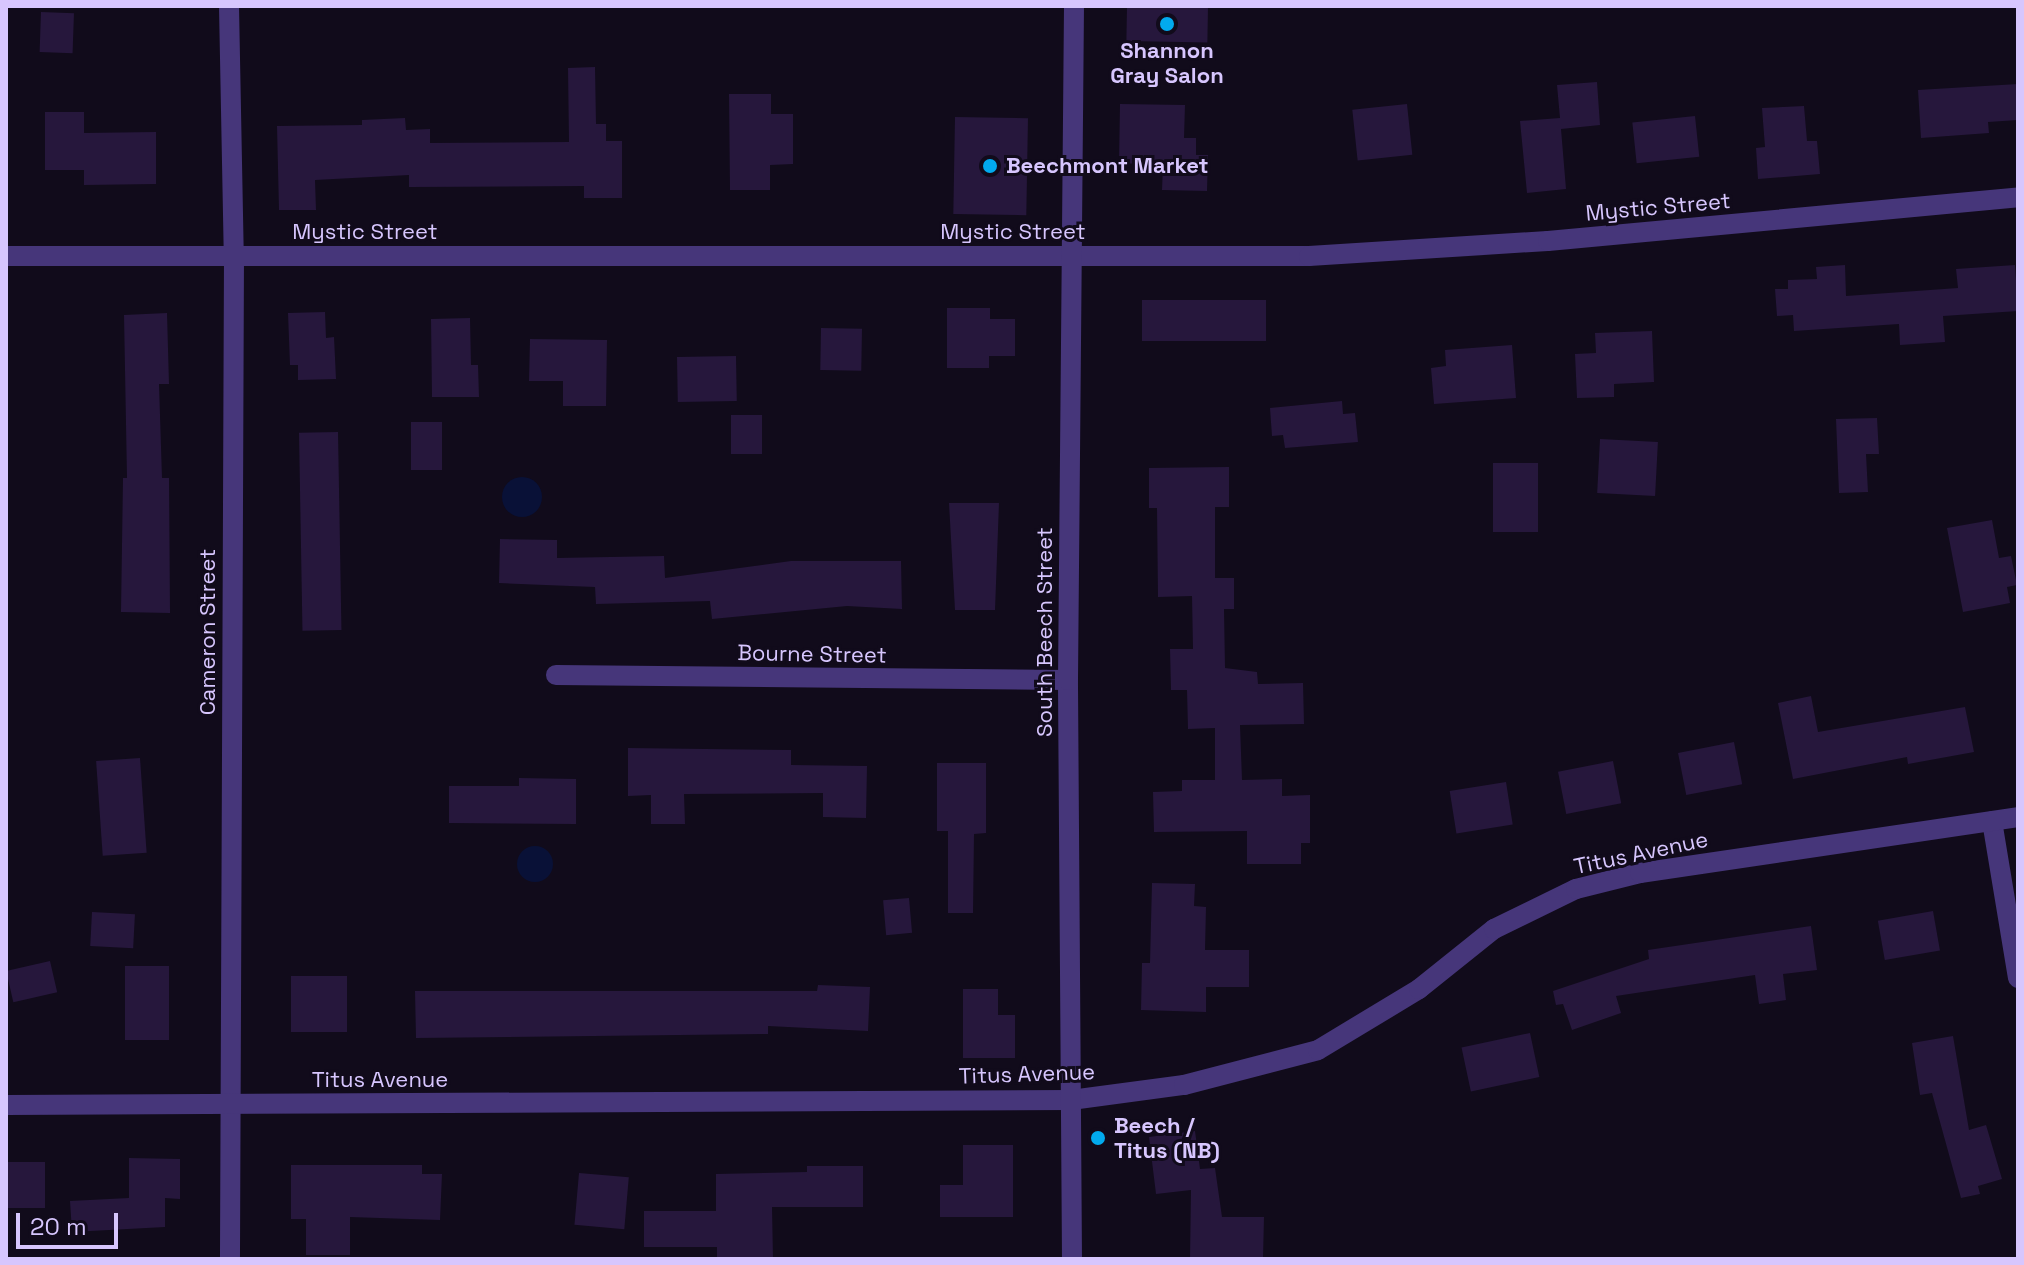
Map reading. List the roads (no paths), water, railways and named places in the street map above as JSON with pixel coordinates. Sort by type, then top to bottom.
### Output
[{"type":"street","name":"Cameron Street","points":[[229,6],[234,256],[230,1259]]},
{"type":"street","name":"South Beech Street","points":[[1072,1259],[1068,680],[1074,6]]},
{"type":"street","name":"Mystic Street","points":[[6,256],[1309,256],[1548,241],[2018,197]]},
{"type":"street","name":"Bourne Street","points":[[556,675],[1068,680]]},
{"type":"street","name":"Titus Avenue","points":[[6,1105],[1071,1100],[1184,1085],[1318,1050],[1419,989],[1494,929],[1576,889],[1640,873],[2018,817]]},
{"type":"street","points":[[1992,821],[2018,978]]},
{"type":"place","name":"Shannon Gray Salon","points":[[1167,24]]},
{"type":"place","name":"Beechmont Market","points":[[990,166]]},
{"type":"place","name":"Beech / Titus (NB)","points":[[1098,1138]]}]
